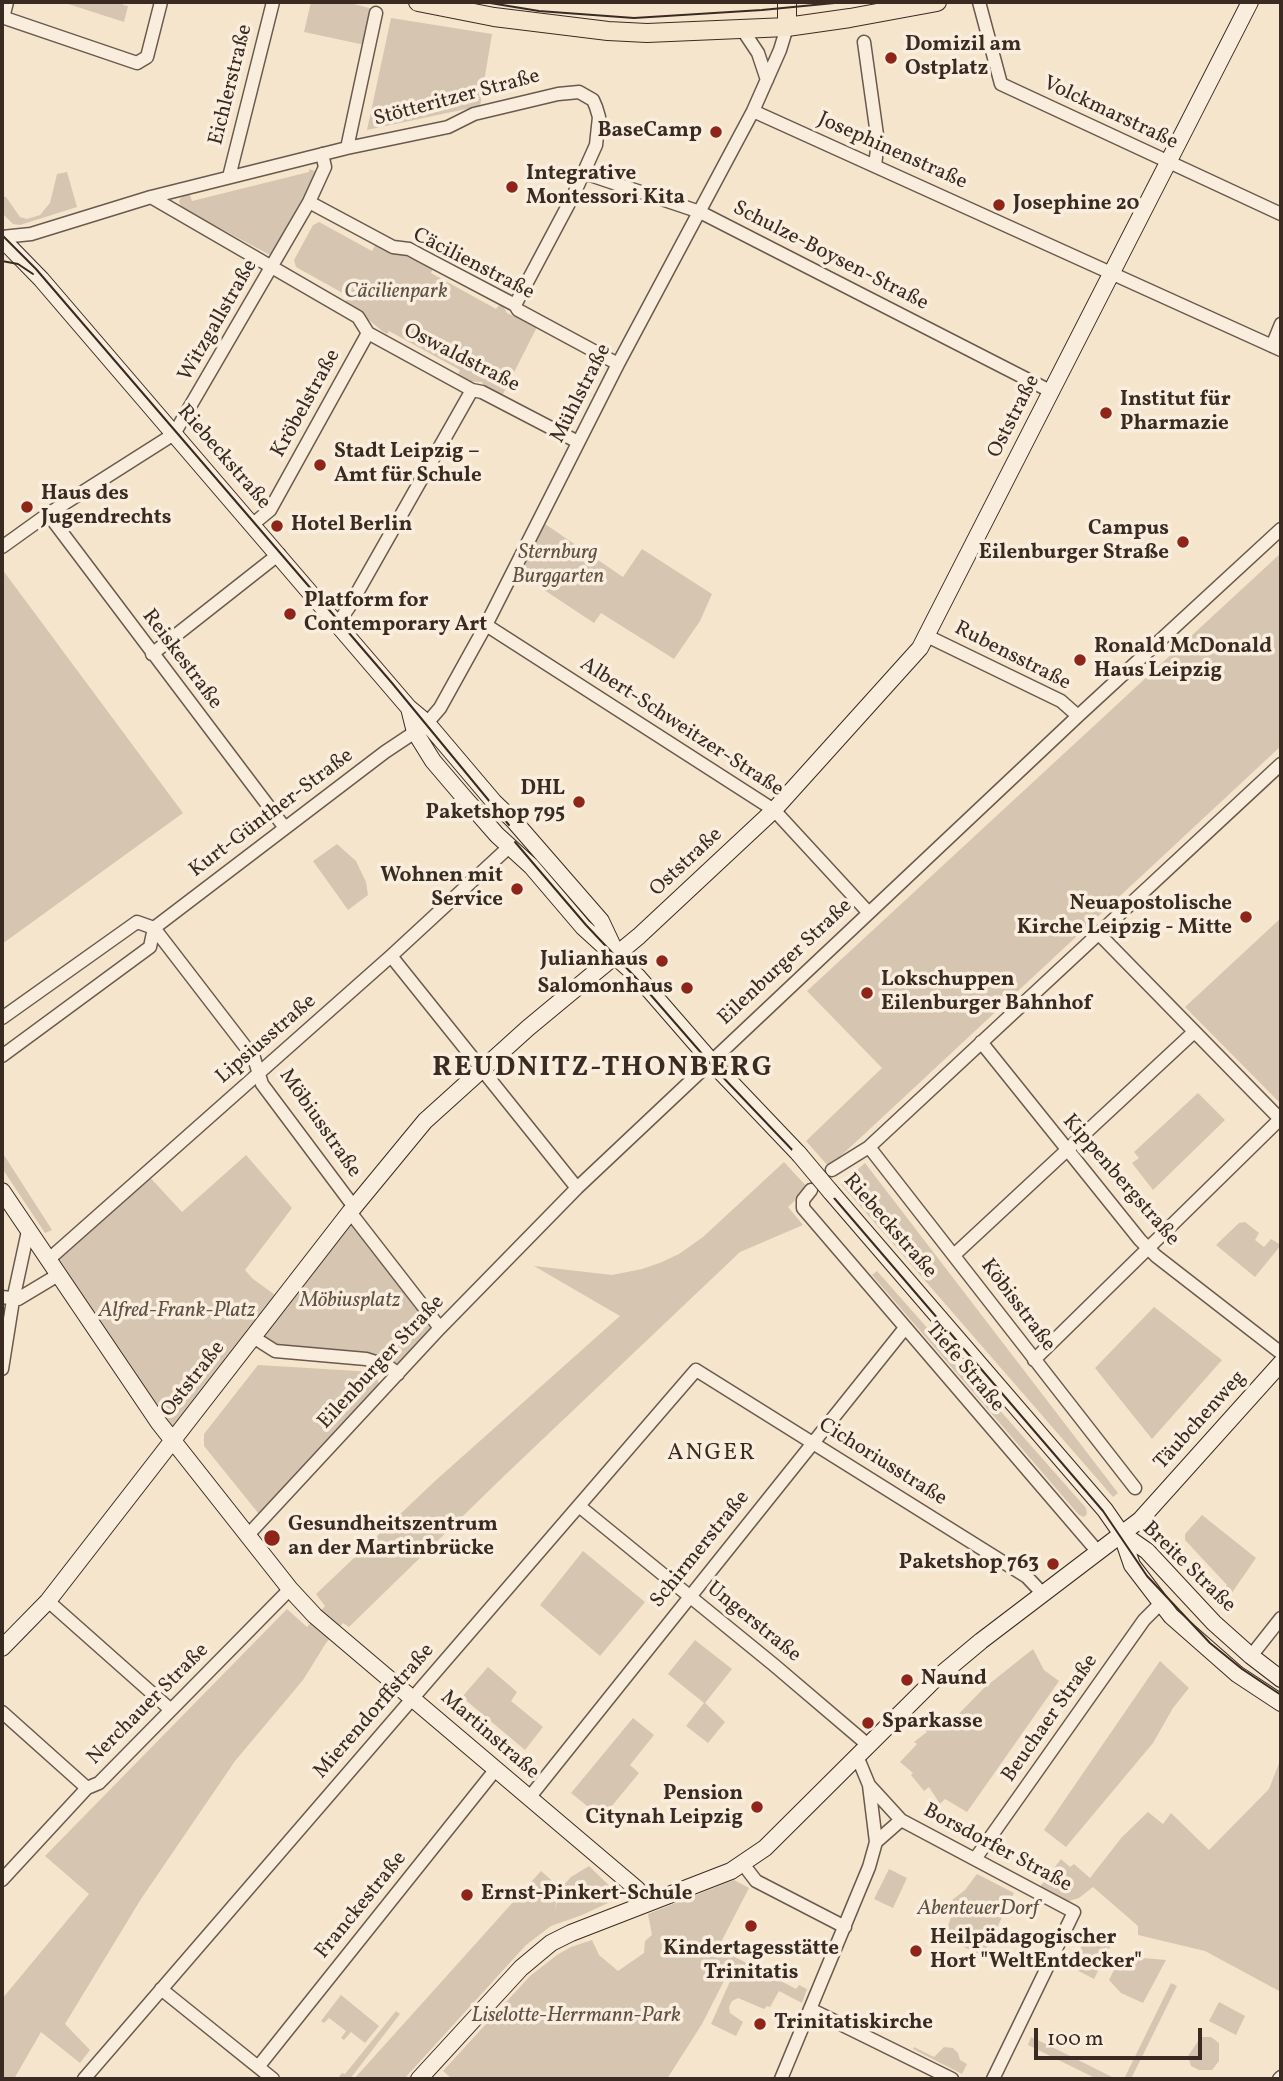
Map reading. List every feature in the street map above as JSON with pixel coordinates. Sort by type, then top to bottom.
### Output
[{"type":"main road","points":[[418,2],[494,17],[647,33],[787,27],[937,2]]},
{"type":"main road","points":[[787,2],[787,27]]},
{"type":"street","points":[[7,2],[2,18],[133,62],[141,62],[147,57],[161,2]]},
{"type":"street","name":"Eichlerstraße","points":[[229,177],[273,2]]},
{"type":"street","name":"Volckmarstraße","points":[[979,2],[1001,84],[1281,214]]},
{"type":"street","name":"Oststraße","points":[[2,1648],[48,1601],[352,1210],[425,1121],[482,1068],[617,955],[774,810],[920,648],[1250,2]]},
{"type":"street","points":[[346,148],[376,13]]},
{"type":"street","name":"Mühlstraße","points":[[421,727],[440,708],[486,625],[618,364],[753,111],[787,27]]},
{"type":"street","points":[[742,29],[758,53],[767,80]]},
{"type":"street","points":[[864,41],[878,142],[875,165]]},
{"type":"street","name":"Stötteritzer Straße","points":[[2,238],[32,234],[151,197],[229,177],[346,148],[448,127],[474,114],[558,94],[579,92],[593,100],[599,117],[596,145],[515,305]]},
{"type":"street","name":"Josephinenstraße","points":[[753,111],[1276,348]]},
{"type":"street","name":"Witzgallstraße","points":[[2,547],[48,514],[174,434],[309,202],[325,166],[322,154]]},
{"type":"street","name":"Schulze-Boysen-Straße","points":[[584,173],[700,212],[1052,391]]},
{"type":"street","name":"Oswaldstraße","points":[[151,197],[358,317],[368,333],[472,390],[482,392],[578,442]]},
{"type":"street","name":"Cäcilienstraße","points":[[309,202],[393,247],[409,249],[618,364]]},
{"type":"street","points":[[2,264],[16,253],[32,234]]},
{"type":"street","name":"Riebeckstraße","points":[[2,238],[38,275],[279,554],[409,708],[421,727],[514,821],[601,921],[617,955]]},
{"type":"street","points":[[1276,348],[1281,324]]},
{"type":"street","name":"Kröbelstraße","points":[[253,524],[270,510],[368,333]]},
{"type":"street","points":[[338,623],[356,596],[472,390]]},
{"type":"street","name":"Reiskestraße","points":[[48,514],[285,828]]},
{"type":"street","name":"Eilenburger Straße","points":[[248,1535],[440,1328],[577,1188],[743,1029],[1281,529]]},
{"type":"street","points":[[152,654],[279,554]]},
{"type":"street","name":"Albert-Schweitzer-Straße","points":[[486,625],[774,810],[868,912]]},
{"type":"street","name":"Rubensstraße","points":[[928,636],[1061,701],[1078,716]]},
{"type":"street","name":"Riebeckstraße","points":[[421,727],[433,761],[588,932],[617,955],[711,1061],[799,1154],[1105,1510],[1121,1533]]},
{"type":"street","name":"Kurt-Günther-Straße","points":[[2,1056],[150,947],[154,928],[421,727]]},
{"type":"street","points":[[832,1170],[869,1147],[1281,764]]},
{"type":"street","name":"Lipsiusstraße","points":[[48,1260],[391,956],[509,847]]},
{"type":"street","points":[[2,1018],[137,922],[154,928]]},
{"type":"street","name":"Möbiusstraße","points":[[154,928],[254,1058],[262,1084],[352,1210]]},
{"type":"street","points":[[1034,1360],[1280,1119],[1099,934]]},
{"type":"street","points":[[391,956],[577,1188]]},
{"type":"street","points":[[954,1255],[1194,1032]]},
{"type":"street","name":"Kippenbergstraße","points":[[981,1042],[1067,1152],[1156,1256],[1281,1353]]},
{"type":"street","name":"Köbisstraße","points":[[869,1147],[1135,1488]]},
{"type":"street","name":"Tiefe Straße","points":[[811,1190],[803,1200],[803,1208],[1098,1552]]},
{"type":"street","name":"Martinstraße","points":[[2,1191],[173,1441],[290,1589],[315,1616],[637,1889],[643,1904]]},
{"type":"street","points":[[352,1210],[440,1328]]},
{"type":"street","points":[[2,1370],[7,1298],[28,1231]]},
{"type":"street","points":[[7,1298],[24,1297],[58,1275]]},
{"type":"street","name":"Schirmerstraße","points":[[529,1798],[905,1328]]},
{"type":"street","points":[[253,1337],[275,1351],[366,1359],[388,1366],[398,1374]]},
{"type":"street","name":"Täubchenweg","points":[[419,2079],[538,1953],[571,1933],[743,1864],[765,1847],[949,1667],[1152,1507],[1281,1363]]},
{"type":"street","name":"Cichoriusstraße","points":[[696,1370],[1027,1577],[1042,1594]]},
{"type":"street","name":"Mierendorffstraße","points":[[84,2079],[696,1370]]},
{"type":"street","name":"Ungerstraße","points":[[579,1506],[689,1596],[863,1750]]},
{"type":"street","name":"Breite Straße","points":[[1121,1533],[1132,1565],[1189,1634],[1217,1659],[1281,1703]]},
{"type":"street","name":"Breite Straße","points":[[1121,1533],[1147,1552],[1207,1615],[1251,1656],[1281,1679]]},
{"type":"street","name":"Nerchauer Straße","points":[[2,1880],[87,1788],[99,1783],[290,1589]]},
{"type":"street","points":[[48,1601],[171,1710]]},
{"type":"street","name":"Beuchaer Straße","points":[[975,1859],[1144,1620],[1161,1603]]},
{"type":"street","points":[[1251,1656],[1281,1618]]},
{"type":"street","points":[[2,1712],[87,1788]]},
{"type":"street","points":[[781,2079],[845,1927],[876,1842],[863,1750]]},
{"type":"street","name":"Franckestraße","points":[[258,2067],[496,1769]]},
{"type":"street","name":"Borsdorfer Straße","points":[[869,1785],[901,1820],[1074,1912],[993,2079]]},
{"type":"street","points":[[876,1842],[901,1820]]},
{"type":"street","points":[[743,1864],[756,1881],[845,1927]]},
{"type":"street","points":[[161,1989],[273,2079]]},
{"type":"street","points":[[810,2009],[951,2079]]},
{"type":"green space","points":[[62,2],[123,2],[123,5],[128,6],[124,22]]},
{"type":"green space","points":[[311,2],[346,2],[373,9],[365,45],[304,32]]},
{"type":"green space","points":[[391,18],[492,34],[480,106],[367,130]]},
{"type":"green space","points":[[309,169],[315,171],[312,182],[270,255],[182,208],[179,202],[181,197],[189,192],[192,201],[309,172]]},
{"type":"green space","points":[[67,172],[77,207],[20,225],[13,224],[2,213],[2,196],[6,197],[20,217],[27,219],[40,215],[50,203],[57,174]]},
{"type":"green space","name":"Cäcilienpark","points":[[319,222],[372,251],[376,244],[408,254],[409,257],[433,268],[431,273],[496,309],[501,303],[507,313],[520,316],[537,327],[502,396],[483,386],[482,382],[462,381],[457,377],[460,370],[389,331],[387,334],[382,331],[345,303],[348,296],[296,267],[294,260],[313,225]]},
{"type":"green space","name":"Sternburg Burggarten","points":[[545,524],[623,577],[642,549],[712,594],[700,621],[674,659],[601,613],[594,623],[520,574]]},
{"type":"green space","points":[[1281,553],[1281,746],[829,1167],[806,1141],[882,1068],[807,991]]},
{"type":"green space","points":[[2,569],[183,813],[2,944]]},
{"type":"green space","points":[[337,844],[356,861],[366,882],[368,895],[348,910],[313,861]]},
{"type":"green space","points":[[1281,918],[1281,1104],[1185,1007]]},
{"type":"green space","points":[[1198,1093],[1225,1120],[1153,1190],[1132,1163],[1139,1158],[1134,1152]]},
{"type":"green space","points":[[2,1152],[52,1230],[45,1233],[2,1168]]},
{"type":"green space","points":[[246,1155],[292,1208],[245,1270],[253,1279],[282,1300],[350,1212],[440,1328],[398,1374],[388,1365],[275,1351],[253,1338],[173,1441],[48,1260],[145,1172],[182,1212]]},
{"type":"green space","points":[[784,1162],[808,1188],[788,1207],[803,1225],[740,1252],[349,1627],[343,1623],[326,1643],[303,1680],[235,1761],[141,1899],[65,2024],[90,2050],[80,2063],[41,2032],[14,2079],[2,2079],[2,1999],[89,1894],[45,1856],[287,1609],[307,1627],[325,1606],[316,1594],[435,1481],[620,1316],[534,1266],[612,1275],[662,1262],[703,1237]]},
{"type":"green space","points":[[865,1163],[1118,1493],[1113,1497],[841,1184]]},
{"type":"green space","points":[[1245,1222],[1259,1233],[1255,1240],[1264,1247],[1271,1239],[1281,1245],[1255,1277],[1216,1245],[1239,1223]]},
{"type":"green space","points":[[877,1271],[1086,1508],[1087,1514],[1084,1517],[1079,1515],[872,1275]]},
{"type":"green space","points":[[1154,1307],[1222,1360],[1152,1439],[1095,1368]]},
{"type":"green space","points":[[258,1365],[374,1372],[380,1386],[259,1514],[204,1446],[204,1434]]},
{"type":"green space","points":[[1202,1515],[1256,1558],[1229,1597],[1222,1590],[1227,1585],[1185,1540],[1185,1534]]},
{"type":"green space","points":[[583,1551],[645,1602],[600,1656],[540,1605]]},
{"type":"green space","points":[[695,1640],[732,1669],[705,1703],[725,1722],[708,1743],[686,1726],[704,1703],[668,1674]]},
{"type":"green space","points":[[1033,1649],[1044,1670],[1059,1681],[967,1812],[945,1799],[940,1804],[929,1787],[924,1791],[911,1775],[913,1773],[900,1762],[917,1744],[914,1742],[927,1732],[925,1730],[932,1722],[942,1731],[984,1688]]},
{"type":"green space","points":[[1160,1661],[1189,1688],[1173,1708],[1153,1743],[1066,1847],[1044,1830]]},
{"type":"green space","points":[[488,1667],[517,1692],[511,1701],[543,1727],[525,1750],[462,1697]]},
{"type":"green space","points":[[633,1718],[654,1735],[630,1765],[639,1773],[602,1818],[571,1793]]},
{"type":"green space","points":[[1281,1758],[1281,1992],[1205,1951],[1138,1935],[1138,1926],[1093,1887],[1079,1898],[1066,1902],[1039,1888],[1061,1859],[1070,1867],[1074,1864],[1090,1878],[1122,1837],[1148,1812],[1163,1824],[1171,1813],[1209,1850],[1269,1789]]},
{"type":"green space","points":[[589,1866],[621,1897],[551,1926],[526,1945],[404,2079],[354,2079],[541,1871],[558,1886],[555,1910],[560,1889],[571,1877]]},
{"type":"green space","points":[[889,1869],[907,1878],[893,1908],[874,1899]]},
{"type":"green space","name":"AbenteuerDorf","points":[[977,1874],[1014,1893],[983,1956],[944,1938],[955,1905],[952,1900],[965,1890]]},
{"type":"green space","name":"Liselotte-Herrmann-Park","points":[[734,1880],[749,1888],[718,1948],[796,1989],[799,1985],[807,1989],[802,2003],[779,1991],[770,2007],[764,2009],[738,1998],[732,2001],[729,2007],[730,2013],[743,2022],[736,2036],[711,2024],[736,1968],[726,1977],[702,2024],[667,2079],[452,2079],[443,2071],[530,1976],[557,1955],[592,1940],[599,1955],[618,1971],[644,1953],[645,1941],[652,1935],[648,1914]]},
{"type":"green space","points":[[1089,1931],[1112,1943],[1094,1979],[1071,1967]]},
{"type":"green space","points":[[1121,1956],[1166,1960],[1143,2003],[1121,1993],[1109,1980]]},
{"type":"green space","points":[[1171,1983],[1177,1986],[1131,2079],[1124,2079]]},
{"type":"green space","points":[[341,1995],[379,2026],[365,2043],[351,2032],[344,2040],[341,2038],[346,2031],[329,2018],[324,2023],[321,2021]]},
{"type":"green space","points":[[1219,2002],[1245,2016],[1236,2035],[1209,2021]]},
{"type":"green space","points":[[396,2011],[400,2014],[350,2079],[337,2079],[342,2073],[345,2074]]},
{"type":"green space","points":[[1031,2037],[1116,2079],[1097,2079],[1028,2045]]},
{"type":"green space","points":[[1201,2037],[1211,2037],[1219,2043],[1219,2061],[1212,2070],[1199,2070],[1191,2066],[1188,2056]]},
{"type":"green space","points":[[914,2047],[934,2057],[944,2047],[953,2048],[960,2060],[967,2064],[962,2074],[913,2049]]},
{"type":"tram line","points":[[484,2],[539,11],[634,18],[845,2]]},
{"type":"tram line","points":[[2,235],[36,269],[392,683],[509,825]]},
{"type":"tram line","points":[[2,261],[18,264],[33,274]]},
{"type":"tram line","points":[[515,842],[717,1071],[798,1156],[1103,1511],[1147,1576],[1210,1643],[1281,1695]]},
{"type":"place","name":"Domizil am Ostplatz","points":[[891,58]]},
{"type":"place","name":"BaseCamp","points":[[716,132]]},
{"type":"place","name":"Integrative Montessori Kita","points":[[512,187]]},
{"type":"place","name":"Josephine 20","points":[[999,205]]},
{"type":"place","name":"Institut für Pharmazie","points":[[1106,413]]},
{"type":"place","name":"Stadt Leipzig – Amt für Schule","points":[[320,465]]},
{"type":"place","name":"Haus des Jugendrechts","points":[[27,507]]},
{"type":"place","name":"Hotel Berlin","points":[[277,526]]},
{"type":"place","name":"Campus Eilenburger Straße","points":[[1183,542]]},
{"type":"place","name":"Platform for Contemporary Art","points":[[290,614]]},
{"type":"place","name":"Ronald McDonald Haus Leipzig","points":[[1080,660]]},
{"type":"place","name":"DHL Paketshop 795","points":[[579,802]]},
{"type":"place","name":"Wohnen mit Service","points":[[517,889]]},
{"type":"place","name":"Neuapostolische Kirche Leipzig - Mitte","points":[[1246,917]]},
{"type":"place","name":"Julianhaus","points":[[662,961]]},
{"type":"place","name":"Salomonhaus","points":[[687,988]]},
{"type":"place","name":"Lokschuppen Eilenburger Bahnhof","points":[[867,993]]},
{"type":"place","name":"Gesundheitszentrum an der Martinbrücke","points":[[272,1538]]},
{"type":"place","name":"Paketshop 763","points":[[1053,1564]]},
{"type":"place","name":"Naund","points":[[907,1680]]},
{"type":"place","name":"Sparkasse","points":[[868,1723]]},
{"type":"place","name":"Pension Citynah Leipzig","points":[[757,1807]]},
{"type":"place","name":"Ernst-Pinkert-Schule","points":[[467,1895]]},
{"type":"place","name":"Kindertagesstätte Trinitatis","points":[[751,1926]]},
{"type":"place","name":"Heilpädagogischer Hort \"WeltEntdecker\"","points":[[916,1951]]},
{"type":"place","name":"Trinitatiskirche","points":[[760,2024]]},
{"type":"district","name":"REUDNITZ-THONBERG","points":[[603,1070]]},
{"type":"district","name":"ANGER","points":[[712,1455]]},
{"type":"park label","name":"Möbiusplatz","points":[[350,1302]]},
{"type":"park label","name":"Alfred-Frank-Platz","points":[[177,1312]]}]
